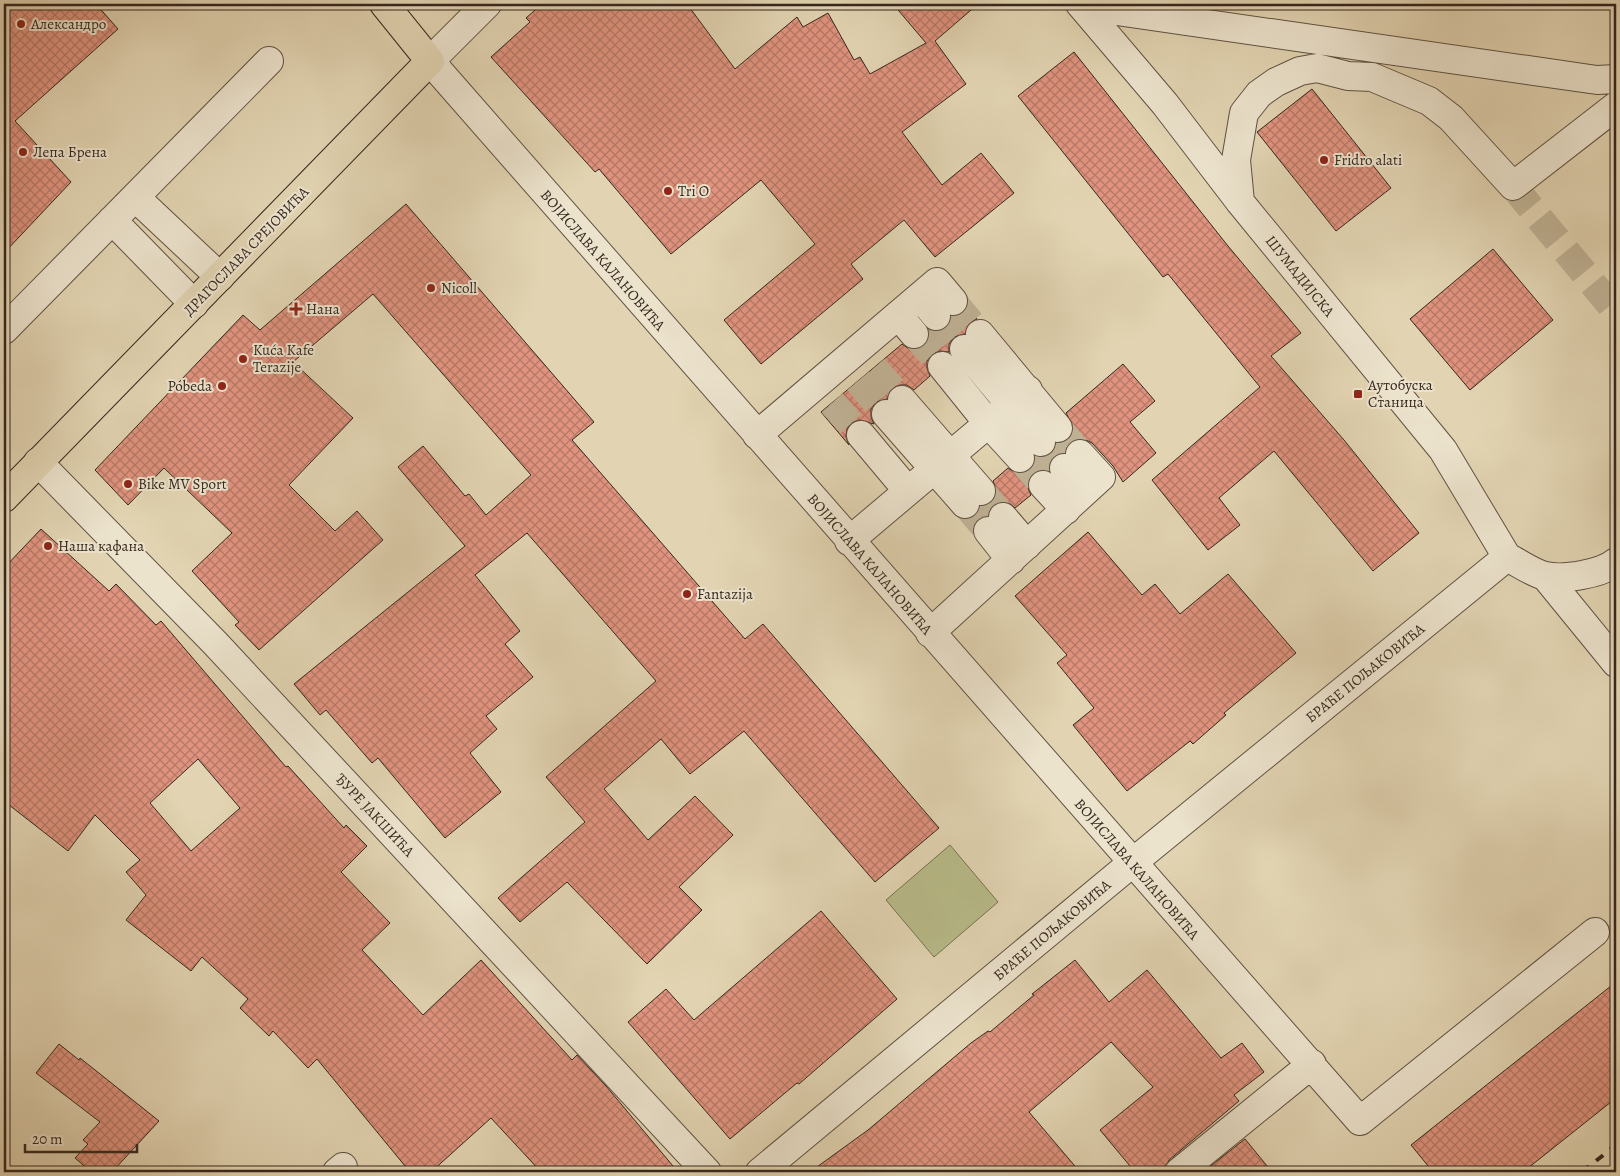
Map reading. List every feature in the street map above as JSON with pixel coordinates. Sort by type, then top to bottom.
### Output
[{"type":"main road","name":"ВОЈИСЛАВА КАЛАНОВИЋА","points":[[384,4],[430,61]]},
{"type":"main road","name":"ДРАГОСЛАВА СРЕЈОВИЋА","points":[[4,498],[430,61]]},
{"type":"street","name":"ДРАГОСЛАВА СРЕЈОВИЋА","points":[[430,61],[487,4]]},
{"type":"street","points":[[1081,5],[1244,31],[1361,45],[1478,64],[1597,80],[1616,79]]},
{"type":"street","name":"ШУМАДИЈСКА","points":[[1081,5],[1165,104],[1240,202],[1443,450],[1507,557]]},
{"type":"street","points":[[4,330],[269,61]]},
{"type":"street","name":"ВОЈИСЛАВА КАЛАНОВИЋА","points":[[430,61],[849,541],[1132,863],[1312,1064],[1360,1121],[1595,932]]},
{"type":"street","points":[[1240,202],[1236,160],[1244,113],[1259,94],[1276,82],[1300,71],[1317,68],[1348,76],[1372,78],[1429,101],[1451,118],[1513,186],[1616,106]]},
{"type":"street","points":[[135,196],[220,277]]},
{"type":"street","points":[[112,220],[194,304]]},
{"type":"street","points":[[757,435],[825,394],[906,324],[936,305]]},
{"type":"street","points":[[972,342],[1050,435]]},
{"type":"street","points":[[942,366],[988,423],[1020,458]]},
{"type":"street","points":[[849,541],[1019,397]]},
{"type":"street","points":[[894,407],[973,498]]},
{"type":"street","points":[[861,435],[908,491]]},
{"type":"street","points":[[930,633],[1101,477],[1072,461]]},
{"type":"street","name":"ЂУРЕ ЈАКШИЋА","points":[[38,462],[235,665],[707,1172]]},
{"type":"street","points":[[1043,485],[1075,501]]},
{"type":"street","points":[[996,524],[1019,552]]},
{"type":"street","points":[[1507,557],[1545,576],[1616,663]]},
{"type":"street","name":"БРАЋЕ ПОЉАКОВИЋА","points":[[760,1172],[1132,863],[1507,557]]},
{"type":"street","points":[[1545,576],[1578,576],[1612,566],[1616,562]]},
{"type":"street","points":[[1179,1172],[1312,1064]]},
{"type":"green space","points":[[950,845],[998,902],[934,957],[886,900]]},
{"type":"building","name":"Лепа Брена","points":[[4,4],[96,4],[118,29],[15,121],[71,182],[4,253]]},
{"type":"building","points":[[542,4],[687,4],[735,69],[797,17],[803,27],[828,13],[854,60],[860,57],[870,74],[926,43],[893,4],[978,4],[935,41],[966,84],[902,132],[942,185],[981,153],[1014,193],[935,257],[904,220],[851,264],[863,279],[761,364],[724,320],[815,244],[761,180],[671,254],[599,169],[595,172],[491,57],[530,22],[526,18]]},
{"type":"building","points":[[1074,52],[1228,246],[1301,333],[1271,356],[1344,440],[1419,533],[1373,571],[1274,451],[1219,498],[1240,525],[1208,550],[1152,480],[1260,387],[1168,274],[1163,277],[1018,96]]},
{"type":"building","name":"Fridro alati","points":[[1312,89],[1391,188],[1336,231],[1257,132]]},
{"type":"building","points":[[406,204],[594,422],[572,440],[745,639],[763,624],[939,828],[875,882],[744,731],[690,774],[661,739],[604,789],[648,840],[695,796],[733,835],[679,887],[702,910],[647,964],[567,882],[520,922],[498,898],[585,822],[546,777],[656,681],[527,533],[475,575],[520,631],[505,644],[533,677],[486,716],[497,729],[470,753],[501,792],[445,838],[378,758],[372,763],[326,710],[320,715],[294,684],[465,546],[398,467],[423,446],[465,496],[469,494],[486,515],[531,475],[373,294],[293,362],[353,418],[289,485],[335,531],[357,511],[383,540],[259,650],[235,625],[239,622],[192,571],[232,533],[164,468],[128,505],[95,470],[243,315],[260,330]]},
{"type":"building","points":[[1493,249],[1553,320],[1470,390],[1410,319]]},
{"type":"building","points":[[967,307],[977,319],[970,322],[965,334],[954,337],[949,344],[949,352],[940,351],[932,354],[927,361],[930,376],[914,390],[907,385],[892,388],[887,399],[876,402],[871,409],[871,417],[874,424],[859,420],[851,423],[847,429],[846,437],[849,445],[821,412],[902,344],[909,349],[917,349],[924,346],[929,339],[929,329],[938,331],[946,328],[951,316],[963,313]]},
{"type":"building","points":[[1123,364],[1155,401],[1130,422],[1156,453],[1123,482],[1113,466],[1092,443],[1084,439],[1076,439],[1069,443],[1065,453],[1054,456],[1049,463],[1049,471],[1040,470],[1032,474],[1028,481],[1031,495],[1015,508],[1008,502],[993,505],[988,516],[978,519],[973,526],[973,533],[961,519],[975,516],[980,506],[992,502],[996,497],[993,481],[1008,468],[1016,473],[1030,470],[1035,463],[1035,456],[1043,457],[1051,454],[1056,443],[1068,440],[1072,434],[1073,426],[1066,413]]},
{"type":"building","points":[[41,529],[109,591],[116,584],[156,625],[161,621],[286,767],[288,766],[344,828],[346,825],[367,846],[341,872],[390,923],[362,950],[423,1015],[481,960],[572,1060],[577,1055],[606,1086],[678,1172],[541,1172],[491,1118],[431,1172],[410,1172],[317,1059],[308,1068],[273,1031],[269,1036],[240,1008],[248,999],[202,957],[191,971],[126,920],[146,895],[126,872],[140,860],[95,815],[68,851],[4,801],[4,568]],"holes":[[[198,759],[240,808],[191,851],[150,803]]]},
{"type":"building","points":[[1088,532],[1142,595],[1155,584],[1180,614],[1228,574],[1296,653],[1224,713],[1226,715],[1193,744],[1190,741],[1127,791],[1073,725],[1094,708],[1057,663],[1067,655],[1015,596]]},
{"type":"building","points":[[821,911],[897,999],[799,1084],[797,1083],[730,1139],[628,1022],[666,989],[694,1020]]},
{"type":"building","points":[[1075,960],[1109,1002],[1147,970],[1221,1058],[1242,1043],[1264,1072],[1234,1095],[1239,1101],[1169,1160],[1164,1172],[1135,1172],[1100,1130],[1153,1087],[1111,1042],[1029,1112],[1080,1172],[810,1172],[868,1130],[971,1043],[988,1031],[990,1032],[1034,995],[1032,994]]},
{"type":"building","points":[[1616,982],[1616,1098],[1523,1172],[1433,1172],[1411,1145]]},
{"type":"building","points":[[59,1044],[79,1060],[80,1058],[159,1121],[112,1172],[91,1172],[75,1158],[88,1144],[83,1140],[100,1122],[36,1073]]},
{"type":"building","points":[[1245,1139],[1272,1172],[1203,1172]]},
{"type":"tunnel","points":[[1513,186],[1616,312]]},
{"type":"tunnel","points":[[953,301],[980,334]]},
{"type":"tunnel","points":[[936,316],[964,349]]},
{"type":"tunnel","points":[[914,334],[942,366]]},
{"type":"tunnel","points":[[874,368],[902,400]]},
{"type":"tunnel","points":[[858,381],[886,414]]},
{"type":"tunnel","points":[[832,403],[861,435]]},
{"type":"tunnel","points":[[1058,428],[1080,454]]},
{"type":"tunnel","points":[[1041,442],[1064,468]]},
{"type":"tunnel","points":[[1020,458],[1043,485]]},
{"type":"tunnel","points":[[981,491],[1003,517]]},
{"type":"tunnel","points":[[965,504],[988,531]]},
{"type":"railway","points":[[1582,1172],[1616,1145]]},
{"type":"place","name":"Александро","points":[[21,24]]},
{"type":"place","name":"Лепа Брена","points":[[23,152]]},
{"type":"place","name":"Fridro alati","points":[[1324,160]]},
{"type":"place","name":"Tri O","points":[[668,191]]},
{"type":"place","name":"Nicoll","points":[[431,288]]},
{"type":"place","name":"Нана","points":[[296,309]]},
{"type":"place","name":"Kuća Kafe Terazije","points":[[243,359]]},
{"type":"place","name":"Pobeda","points":[[222,386]]},
{"type":"place","name":"Аутобуска Станица","points":[[1358,394]]},
{"type":"place","name":"Bike MV Sport","points":[[128,484]]},
{"type":"place","name":"Наша кафана","points":[[48,546]]},
{"type":"place","name":"Fantazija","points":[[687,594]]}]
